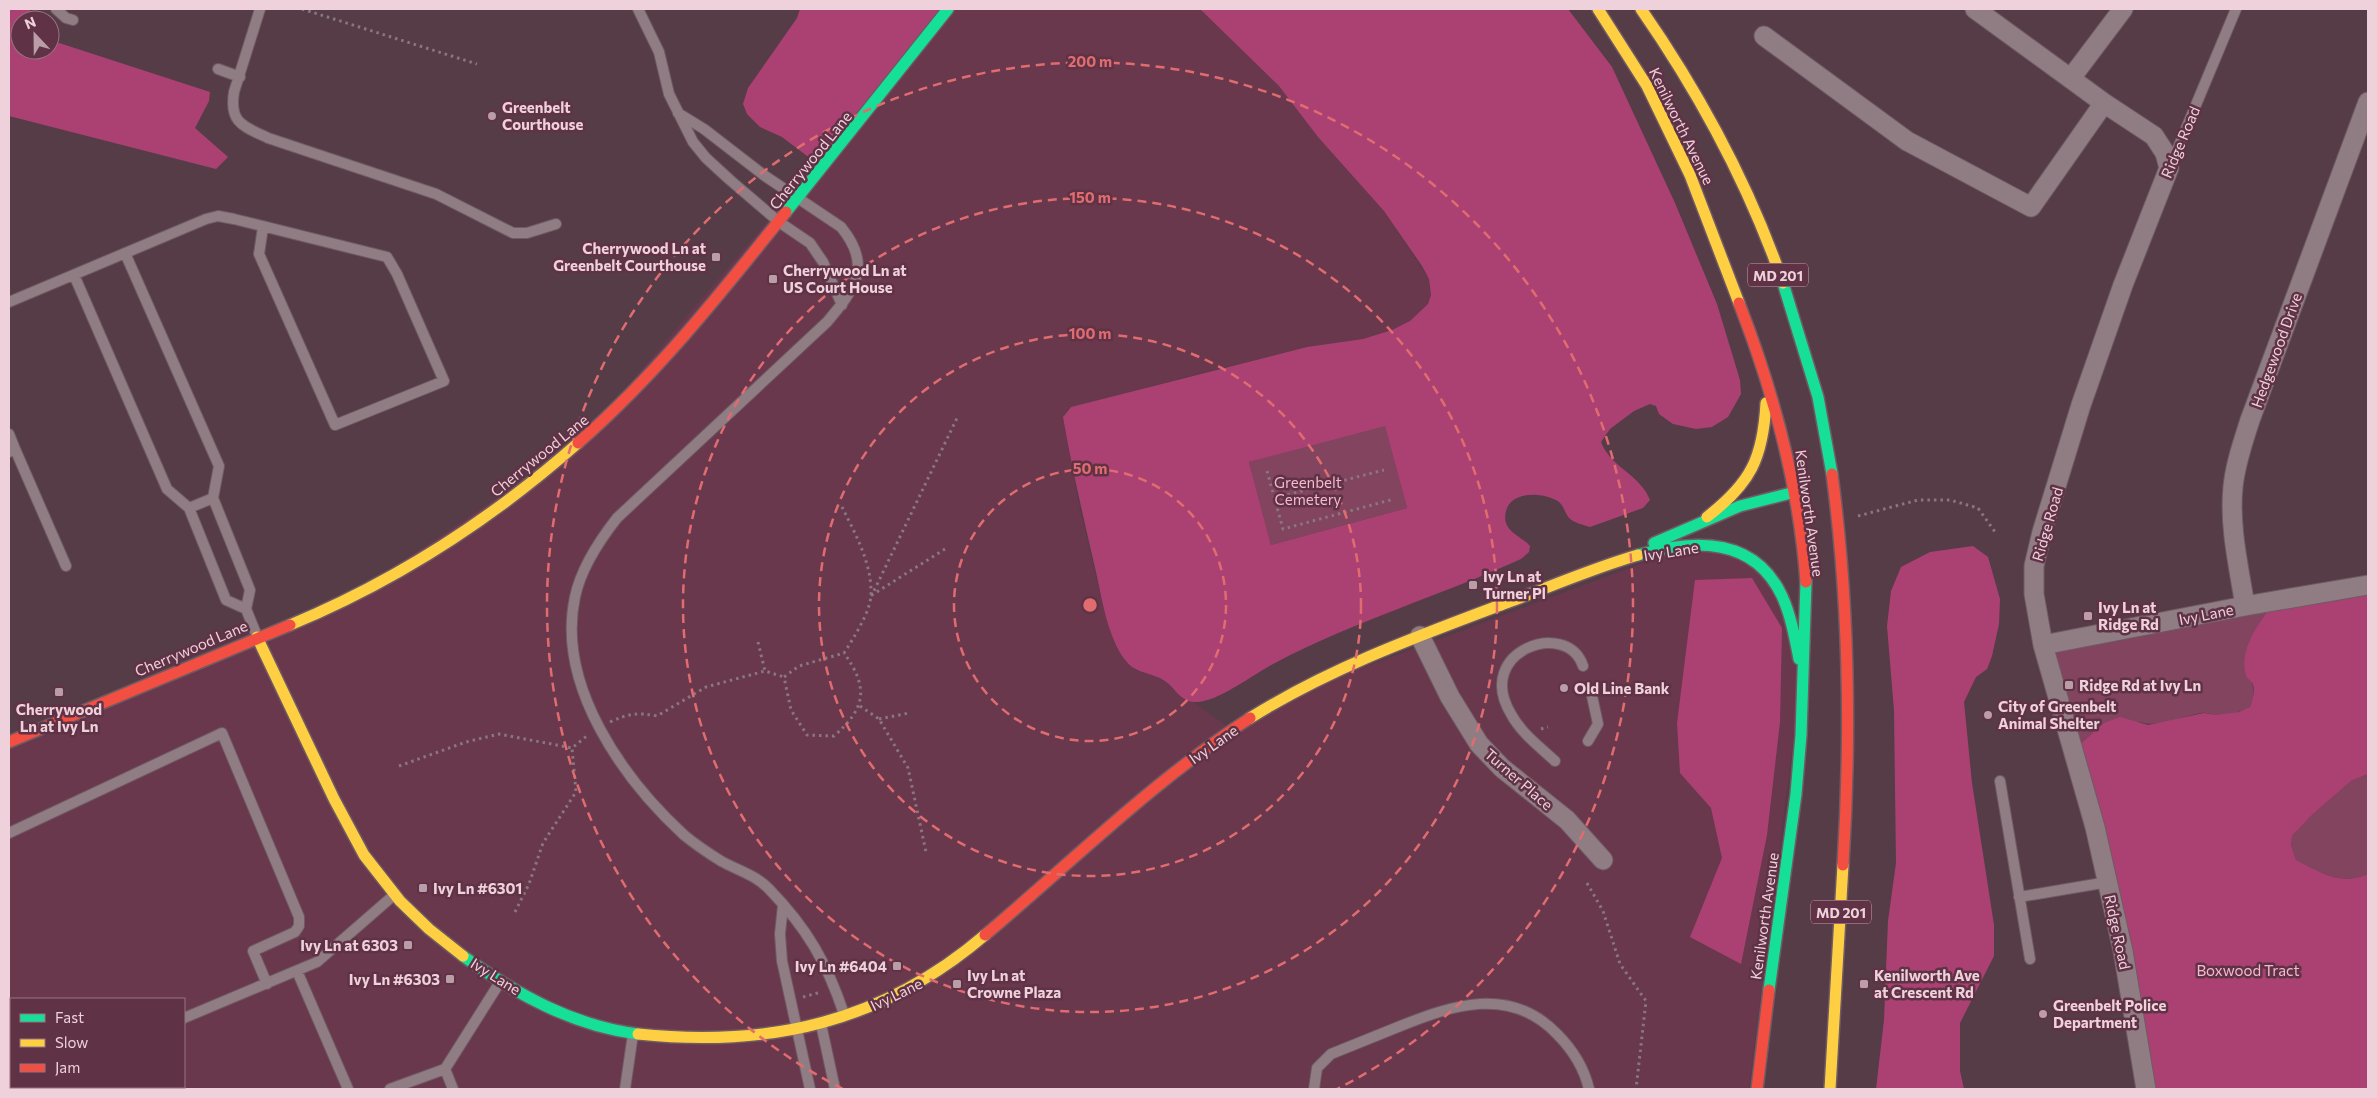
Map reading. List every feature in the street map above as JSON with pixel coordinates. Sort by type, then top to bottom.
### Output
[{"type":"street","name":"Cherrywood Lane","points":[[9,742],[257,637],[334,607],[410,567],[498,508],[542,475],[617,409],[654,372],[696,324],[948,9]]},
{"type":"street","name":"Kenilworth Avenue","points":[[1598,9],[1647,86],[1686,166],[1731,276],[1782,433],[1795,492],[1804,552],[1807,594],[1796,794],[1773,956],[1757,1089]]},
{"type":"street","name":"Kenilworth Avenue","points":[[1641,9],[1687,77],[1730,157],[1758,219],[1795,321],[1817,396],[1830,460],[1838,521],[1841,567],[1848,759],[1830,1089]]},
{"type":"street","points":[[1975,9],[2104,103],[2154,136],[2165,153],[2169,168]]},
{"type":"street","points":[[2071,78],[2123,9]]},
{"type":"street","points":[[1764,36],[1906,141],[2031,207],[2104,103]]},
{"type":"street","name":"Hedgewood Drive","points":[[2245,606],[2233,516],[2233,487],[2239,458],[2250,420],[2368,102]]},
{"type":"street","name":"Ridge Road","points":[[2146,1089],[2123,952],[2108,882],[2095,827],[2044,645],[2034,594],[2034,566],[2042,532],[2096,362],[2123,285],[2169,168]]},
{"type":"street","points":[[1707,517],[1726,503],[1745,483],[1754,470],[1762,451],[1766,432],[1767,382]]},
{"type":"street","points":[[1795,492],[1803,494],[1810,500]]},
{"type":"street","name":"Ivy Lane","points":[[1611,564],[1707,517],[1764,497],[1795,492]]},
{"type":"street","points":[[1826,527],[1841,567]]},
{"type":"street","name":"Ivy Lane","points":[[257,637],[348,828],[383,882],[444,941],[481,969],[543,1006],[613,1029],[633,1033],[708,1039],[798,1030],[845,1016],[904,991],[965,952],[1095,837],[1178,768],[1246,721],[1315,681],[1373,654],[1611,564],[1662,549],[1691,545],[1722,547],[1745,554],[1764,568],[1781,591],[1792,622],[1802,672]]},
{"type":"street","name":"Ivy Lane","points":[[2044,645],[2245,606],[2368,585]]},
{"type":"street","name":"Turner Place","points":[[1420,636],[1450,697],[1479,744],[1509,774],[1566,820],[1603,860]]},
{"type":"lane","points":[[56,9],[73,20]]},
{"type":"lane","points":[[260,9],[234,92],[232,112],[242,126],[268,138],[436,194],[513,233],[527,233],[556,224]]},
{"type":"lane","points":[[638,9],[659,52],[669,94],[693,142],[706,158],[779,222],[810,243],[823,262],[842,305]]},
{"type":"lane","name":"Ridge Road","points":[[2169,168],[2236,9]]},
{"type":"lane","points":[[218,69],[240,76]]},
{"type":"lane","points":[[678,112],[704,129],[765,176],[841,227],[857,253],[860,268],[854,286],[842,305],[827,322],[617,518],[601,538],[582,576],[575,598],[572,630],[576,661],[591,708],[618,761],[640,791],[685,836],[722,861],[757,879],[768,888],[807,933],[837,992],[845,1016]]},
{"type":"lane","points":[[9,302],[212,218],[234,219],[387,257],[397,274],[444,381],[335,425],[259,254],[263,227]]},
{"type":"lane","points":[[125,253],[219,466],[213,498],[250,590],[246,609],[257,637]]},
{"type":"lane","points":[[74,275],[167,489],[189,508],[226,600],[246,609]]},
{"type":"lane","points":[[9,434],[12,451],[66,566]]},
{"type":"lane","points":[[189,508],[213,498]]},
{"type":"lane","points":[[1555,761],[1518,726],[1510,713],[1501,688],[1502,677],[1507,665],[1524,649],[1551,642],[1564,645],[1576,655],[1583,666]]},
{"type":"lane","points":[[1588,741],[1598,724],[1592,696]]},
{"type":"lane","points":[[9,833],[222,733],[299,917],[299,926],[295,932],[254,951],[267,984]]},
{"type":"lane","points":[[2000,781],[2030,959]]},
{"type":"lane","points":[[2019,897],[2108,882]]},
{"type":"lane","points":[[185,1018],[317,962],[395,895]]},
{"type":"lane","points":[[782,905],[780,934],[782,961],[810,1089]]},
{"type":"lane","points":[[296,971],[348,1089]]},
{"type":"lane","points":[[390,1089],[445,1069],[501,981]]},
{"type":"lane","points":[[1314,1089],[1317,1068],[1331,1054],[1444,1009],[1483,1002],[1513,1007],[1543,1020],[1577,1058],[1590,1089]]},
{"type":"lane","points":[[821,1024],[835,1089]]},
{"type":"lane","points":[[625,1089],[633,1033]]},
{"type":"lane","points":[[445,1069],[453,1089]]},
{"type":"path","points":[[302,9],[477,64]]},
{"type":"path","points":[[844,653],[856,670],[860,688],[860,706],[852,721],[834,736],[807,735],[791,710],[784,677],[799,666],[844,653],[860,628],[872,595],[958,416]]},
{"type":"path","points":[[1275,498],[1384,470]]},
{"type":"path","points":[[1268,471],[1283,529],[1394,499]]},
{"type":"path","points":[[1838,521],[1918,500],[1950,500],[1978,508],[1995,532]]},
{"type":"path","points":[[842,507],[866,562],[872,595]]},
{"type":"path","points":[[872,595],[944,549]]},
{"type":"path","points":[[758,642],[765,671]]},
{"type":"path","points":[[860,706],[879,719],[908,768],[926,852]]},
{"type":"path","points":[[879,719],[909,713]]},
{"type":"path","points":[[515,912],[529,884],[543,842],[576,792],[572,748]]},
{"type":"path","points":[[1587,883],[1603,911],[1620,964],[1646,1001],[1636,1089]]},
{"type":"path","points":[[802,998],[821,992]]},
{"type":"shaded area","points":[[948,9],[1200,9],[1279,86],[1318,137],[1384,211],[1429,279],[1431,295],[1428,304],[1410,321],[1392,330],[1363,339],[1307,347],[1198,374],[1071,407],[1066,411],[1063,417],[1079,504],[1102,602],[1135,670],[1155,675],[1167,682],[1173,690],[1195,703],[1232,730],[1287,696],[1691,545],[1764,568],[1802,672],[1749,1089],[9,1089],[9,742],[334,607],[579,443]]},
{"type":"green space","points":[[9,9],[29,9],[10,10],[10,60],[60,60],[60,43],[210,92],[209,101],[195,128],[228,157],[216,169],[9,116]]},
{"type":"green space","points":[[800,9],[948,9],[823,168],[782,137],[760,127],[747,114],[743,104],[748,88],[797,18]]},
{"type":"green space","points":[[1200,9],[1568,9],[1612,67],[1675,203],[1717,304],[1740,380],[1741,394],[1728,417],[1712,427],[1696,429],[1673,424],[1659,414],[1656,406],[1650,404],[1634,411],[1610,429],[1601,442],[1611,458],[1640,484],[1645,491],[1650,500],[1643,508],[1590,527],[1571,520],[1561,504],[1550,497],[1527,495],[1520,497],[1509,504],[1505,518],[1508,528],[1530,546],[1529,552],[1521,559],[1335,634],[1275,663],[1224,693],[1203,701],[1194,702],[1181,697],[1169,684],[1160,678],[1139,671],[1130,665],[1115,642],[1103,606],[1063,417],[1071,407],[1307,347],[1363,339],[1392,330],[1410,321],[1428,304],[1431,295],[1429,279],[1422,266],[1384,211],[1318,137],[1279,86]],"holes":[[[1385,426],[1407,508],[1271,545],[1249,462]]]},
{"type":"green space","name":"Greenbelt Cemetery","points":[[1385,425],[1407,508],[1271,545],[1249,462]]},
{"type":"green space","points":[[1973,546],[1988,557],[2000,599],[1999,624],[1992,656],[1987,669],[1976,677],[1964,702],[1972,783],[1994,925],[1994,956],[1960,1023],[1960,1071],[1964,1089],[1876,1089],[1884,1020],[1888,921],[1896,863],[1894,710],[1887,626],[1891,591],[1901,567],[1930,552]]},
{"type":"green space","points":[[1752,578],[1782,628],[1780,722],[1767,835],[1741,964],[1690,937],[1722,858],[1711,808],[1680,773],[1677,723],[1695,580]]},
{"type":"green space","name":"Boxwood Tract","points":[[2368,585],[2368,774],[2351,781],[2311,816],[2292,836],[2291,845],[2296,860],[2323,873],[2348,879],[2368,874],[2368,1089],[2146,1089],[2073,751],[2104,723],[2120,717],[2148,725],[2204,713],[2216,715],[2239,712],[2250,707],[2254,687],[2246,675],[2245,655],[2257,626],[2274,601]]},
{"type":"green space","points":[[2274,601],[2249,643],[2254,700],[2250,707],[2225,715],[2203,713],[2162,723],[2140,722],[2073,751],[2043,645]]},
{"type":"green space","points":[[2368,774],[2368,874],[2348,879],[2340,878],[2323,873],[2296,860],[2291,845],[2292,836],[2311,816],[2351,781]]},
{"type":"traffic: fast","points":[[786,212],[948,9]]},
{"type":"traffic: fast","points":[[1783,283],[1818,397],[1832,474]]},
{"type":"traffic: fast","points":[[1654,543],[1740,506],[1795,492]]},
{"type":"traffic: fast","points":[[1638,555],[1680,546],[1700,545],[1720,547],[1739,552],[1755,562],[1770,576],[1782,596],[1790,619],[1799,659]]},
{"type":"traffic: fast","points":[[1769,990],[1796,794],[1801,735],[1806,582]]},
{"type":"traffic: fast","points":[[463,956],[504,983],[568,1016],[614,1030],[638,1034]]},
{"type":"traffic: slow","points":[[1598,9],[1647,86],[1690,175],[1739,303]]},
{"type":"traffic: slow","points":[[1641,9],[1663,41],[1721,141],[1755,211],[1783,283]]},
{"type":"traffic: slow","points":[[1707,517],[1734,493],[1752,468],[1762,439],[1766,403]]},
{"type":"traffic: slow","points":[[290,625],[368,589],[442,546],[512,497],[578,443]]},
{"type":"traffic: slow","points":[[1250,718],[1311,684],[1375,654],[1572,578],[1638,555]]},
{"type":"traffic: slow","points":[[257,637],[334,799],[364,855],[400,901],[429,929],[463,956]]},
{"type":"traffic: slow","points":[[1830,1089],[1843,865]]},
{"type":"traffic: slow","points":[[638,1034],[734,1037],[779,1032],[823,1022],[865,1008],[906,989],[946,965],[985,935]]},
{"type":"traffic: jam","points":[[578,443],[607,417],[661,361],[786,212]]},
{"type":"traffic: jam","points":[[1739,303],[1763,371],[1783,440],[1798,511],[1806,582]]},
{"type":"traffic: jam","points":[[1832,474],[1842,571],[1847,669],[1848,718],[1843,865]]},
{"type":"traffic: jam","points":[[9,742],[290,625]]},
{"type":"traffic: jam","points":[[985,935],[1114,822],[1180,768],[1250,718]]},
{"type":"traffic: jam","points":[[1757,1089],[1769,990]]},
{"type":"place","name":"Greenbelt Courthouse","points":[[492,116]]},
{"type":"place","name":"Cherrywood Ln at Greenbelt Courthouse","points":[[716,257]]},
{"type":"place","name":"Cherrywood Ln at US Court House","points":[[773,279]]},
{"type":"place","name":"Ivy Ln at Turner Pl","points":[[1473,585]]},
{"type":"place","name":"Ivy Ln at Ridge Rd","points":[[2088,616]]},
{"type":"place","name":"Ridge Rd at Ivy Ln","points":[[2069,685]]},
{"type":"place","name":"Old Line Bank","points":[[1564,688]]},
{"type":"place","name":"Cherrywood Ln at Ivy Ln","points":[[59,692]]},
{"type":"place","name":"City of Greenbelt Animal Shelter","points":[[1988,715]]},
{"type":"place","name":"Ivy Ln #6301","points":[[423,888]]},
{"type":"place","name":"Ivy Ln at 6303","points":[[408,945]]},
{"type":"place","name":"Ivy Ln #6404","points":[[897,966]]},
{"type":"place","name":"Ivy Ln #6303","points":[[450,979]]},
{"type":"place","name":"Ivy Ln at Crowne Plaza","points":[[957,984]]},
{"type":"place","name":"Kenilworth Ave at Crescent Rd","points":[[1864,984]]},
{"type":"place","name":"Greenbelt Police Department","points":[[2043,1014]]}]
